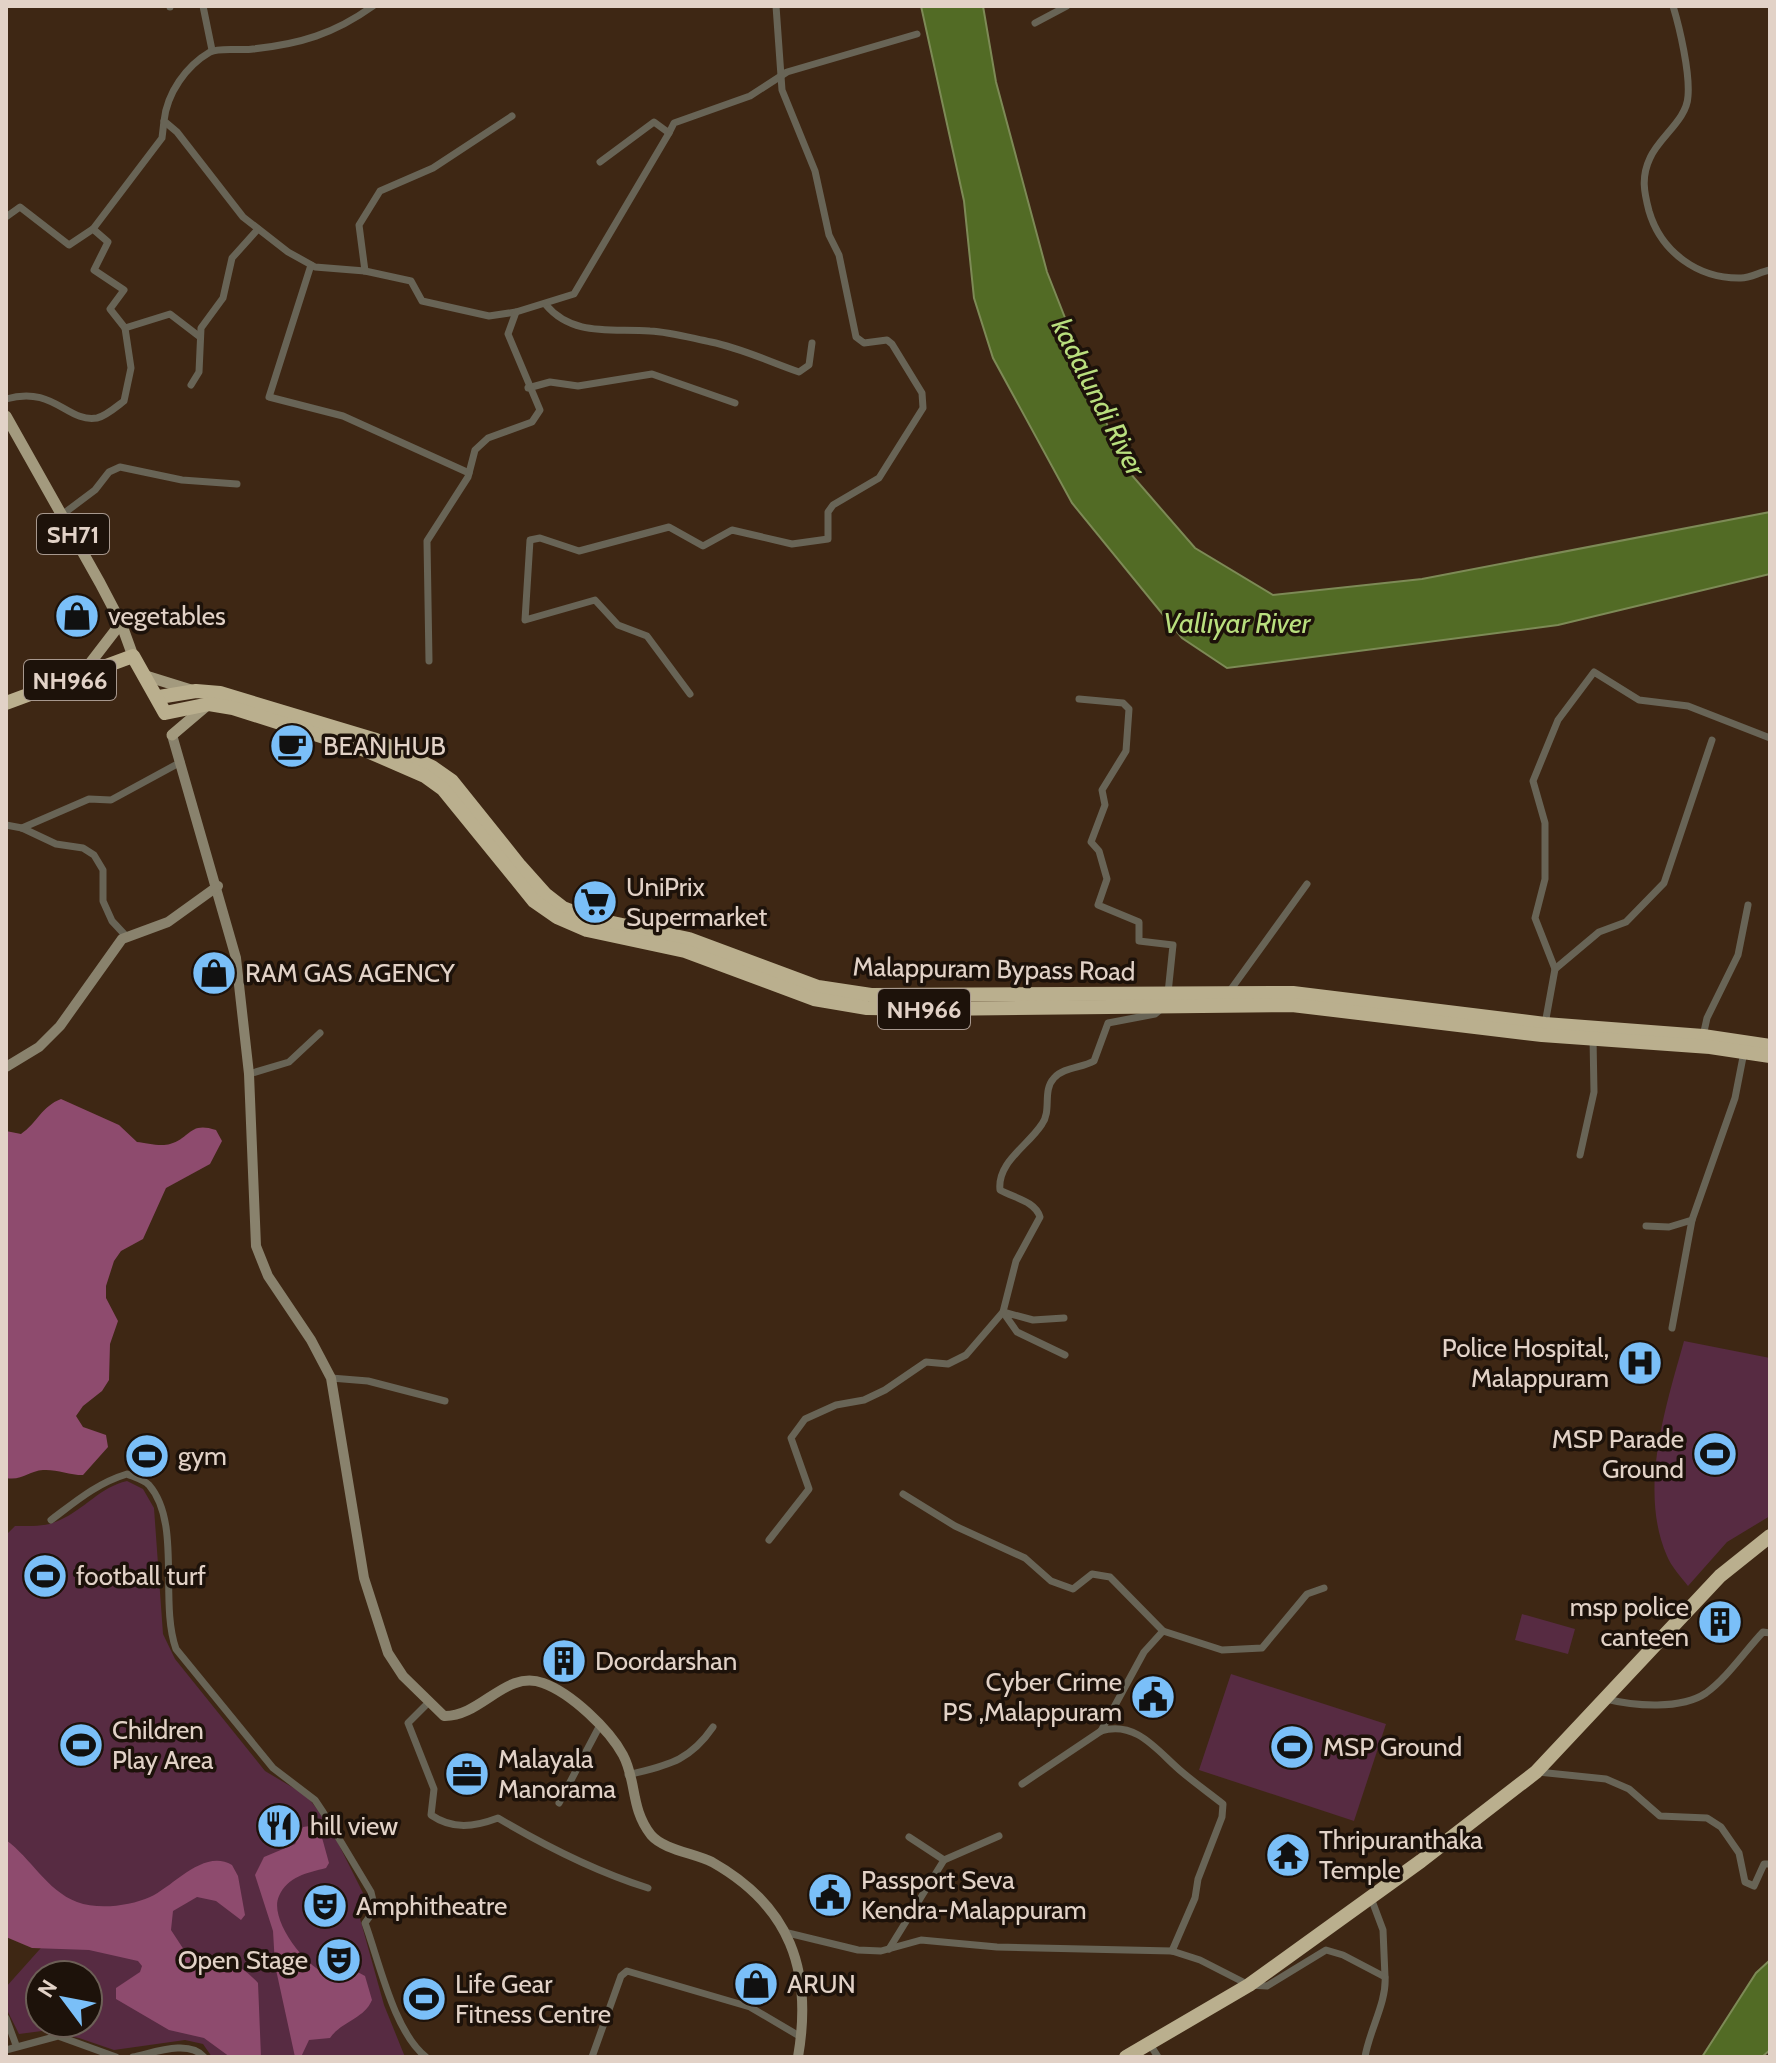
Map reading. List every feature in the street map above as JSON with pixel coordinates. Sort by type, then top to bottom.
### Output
[{"type":"highway","name":"NH966","points":[[6,703],[133,656],[159,697],[165,713]]},
{"type":"highway","name":"Malappuram Bypass Road","points":[[159,697],[196,691],[220,693],[376,740],[432,767],[452,781],[545,894],[563,908],[589,918],[689,939],[818,987],[871,995],[1292,1005],[1542,1035],[1770,1056]]},
{"type":"highway","name":"Malappuram Bypass Road","points":[[165,713],[209,704],[233,708],[365,750],[425,776],[443,789],[534,901],[587,930],[685,951],[814,999],[867,1008],[1165,1001],[1229,992],[1293,993],[1545,1024],[1703,1036],[1770,1046]]},
{"type":"highway","points":[[1126,2057],[1249,1985],[1371,1898],[1536,1772],[1720,1576],[1770,1536]]},
{"type":"main road","name":"SH71","points":[[6,416],[121,623],[133,656]]},
{"type":"main road","points":[[81,676],[121,623]]},
{"type":"main road","points":[[146,676],[196,691]]},
{"type":"main road","points":[[172,735],[186,720],[209,704]]},
{"type":"main road","points":[[165,713],[218,886],[236,958],[249,1074],[256,1246],[268,1276],[331,1378],[364,1578],[388,1653],[403,1676],[444,1716],[467,1713],[519,1681],[540,1681],[578,1702],[624,1756],[636,1810],[654,1838],[709,1861],[731,1874],[767,1903],[788,1933],[800,1971],[802,2037],[798,2057]]},
{"type":"main road","points":[[6,1067],[39,1047],[60,1026],[126,936],[168,922],[218,886]]},
{"type":"street","points":[[203,6],[212,50]]},
{"type":"street","points":[[6,217],[20,207],[69,245],[93,229],[162,138],[166,103],[177,83],[212,50],[288,45],[343,27],[373,6]]},
{"type":"street","points":[[690,694],[647,636],[618,625],[595,600],[525,620],[530,540],[540,538],[579,551],[669,527],[703,546],[732,530],[792,544],[828,539],[828,512],[833,505],[879,478],[923,408],[922,393],[892,344],[887,340],[864,343],[856,337],[839,255],[829,235],[815,171],[800,128],[786,102],[780,77],[776,6]]},
{"type":"street","points":[[1035,23],[1067,6]]},
{"type":"street","points":[[1673,6],[1689,98],[1680,117],[1650,158],[1642,186],[1652,220],[1667,249],[1687,264],[1715,275],[1743,278],[1770,270]]},
{"type":"street","points":[[164,121],[177,132],[243,217],[312,268],[365,271],[411,281],[422,301],[489,316],[516,312],[530,305],[546,305],[574,294],[674,123],[750,96],[780,77],[917,34]]},
{"type":"street","points":[[365,271],[359,225],[380,191],[433,168],[512,116]]},
{"type":"street","points":[[600,162],[654,122],[669,133]]},
{"type":"street","points":[[6,399],[29,394],[55,401],[86,418],[100,418],[124,401],[131,368],[125,328],[110,309],[124,290],[94,270],[108,242],[93,229]]},
{"type":"street","points":[[191,385],[199,372],[201,328],[223,298],[232,258],[258,229]]},
{"type":"street","points":[[312,268],[269,397],[343,416],[469,473]]},
{"type":"street","points":[[546,305],[556,317],[575,326],[602,331],[651,331],[714,343],[799,372],[809,365],[812,343]]},
{"type":"street","points":[[429,661],[427,541],[469,473],[475,450],[481,443],[537,418],[540,410],[528,388],[522,361],[508,334],[516,312]]},
{"type":"street","points":[[125,328],[170,314],[200,337]]},
{"type":"street","points":[[528,388],[550,382],[578,386],[652,374],[735,403]]},
{"type":"street","points":[[63,514],[95,490],[109,472],[120,467],[182,480],[237,484]]},
{"type":"street","points":[[1545,1024],[1555,969],[1535,918],[1545,865],[1545,823],[1533,781],[1558,720],[1594,672],[1639,700],[1688,706],[1770,738]]},
{"type":"street","points":[[769,1540],[809,1489],[791,1438],[805,1419],[836,1405],[864,1400],[885,1390],[926,1362],[948,1364],[966,1355],[1003,1312],[1016,1261],[1040,1217],[1038,1211],[1027,1202],[1000,1190],[1000,1176],[1043,1123],[1048,1113],[1048,1088],[1054,1078],[1094,1061],[1108,1023],[1155,1014],[1165,1001],[1173,945],[1139,941],[1139,922],[1098,905],[1107,879],[1099,851],[1091,842],[1105,805],[1102,790],[1126,751],[1129,709],[1123,703],[1079,699]]},
{"type":"street","points":[[1555,969],[1599,932],[1626,922],[1664,883],[1712,740]]},
{"type":"street","points":[[22,828],[89,799],[111,800],[181,762]]},
{"type":"street","points":[[6,825],[22,828],[56,844],[83,848],[94,855],[103,870],[103,901],[112,921],[126,936]]},
{"type":"street","points":[[1229,992],[1307,884]]},
{"type":"street","points":[[1703,1036],[1707,1018],[1738,955],[1748,905]]},
{"type":"street","points":[[249,1074],[289,1062],[320,1033]]},
{"type":"street","points":[[1580,1155],[1594,1092],[1593,1038]]},
{"type":"street","points":[[1672,1328],[1692,1220],[1735,1098],[1744,1052]]},
{"type":"street","points":[[1646,1226],[1669,1227],[1692,1220]]},
{"type":"street","points":[[1003,1312],[1033,1320],[1064,1318]]},
{"type":"street","points":[[1003,1312],[1017,1332],[1065,1355]]},
{"type":"street","points":[[331,1378],[368,1381],[445,1401]]},
{"type":"street","points":[[51,1520],[99,1485],[127,1474],[147,1483],[161,1503],[166,1530],[169,1630],[176,1649],[273,1768],[315,1800],[371,1892],[375,1909],[365,1923],[409,2038],[426,2057]]},
{"type":"street","points":[[903,1494],[955,1526],[1025,1558],[1051,1581],[1067,1588],[1073,1589],[1092,1574],[1110,1577],[1163,1631],[1222,1650],[1262,1648],[1307,1594],[1324,1588]]},
{"type":"street","points":[[1101,1731],[1144,1652],[1163,1631]]},
{"type":"street","points":[[1606,1699],[1627,1704],[1669,1704],[1705,1694],[1763,1632],[1770,1633]]},
{"type":"street","points":[[429,1702],[408,1723],[434,1789],[431,1815],[443,1823],[474,1827],[498,1818],[598,1872],[648,1888]]},
{"type":"street","points":[[559,1803],[599,1727]]},
{"type":"street","points":[[628,1775],[684,1757],[699,1748],[713,1727]]},
{"type":"street","points":[[1022,1784],[1101,1731],[1112,1728],[1151,1740],[1178,1769],[1223,1804],[1222,1817],[1198,1879],[1195,1898],[1172,1951]]},
{"type":"street","points":[[1536,1772],[1606,1779],[1629,1789],[1660,1816],[1707,1818],[1721,1827],[1739,1853],[1745,1882],[1754,1886],[1764,1864],[1770,1864]]},
{"type":"street","points":[[889,1949],[944,1860],[999,1836]]},
{"type":"street","points":[[909,1837],[944,1860]]},
{"type":"street","points":[[1365,2057],[1368,2034],[1386,1987],[1383,1930],[1371,1898]]},
{"type":"street","points":[[788,1933],[858,1950],[889,1949],[921,1940],[997,1947],[1172,1951],[1200,1960],[1249,1985],[1267,1986],[1326,1950],[1385,1977]]},
{"type":"street","points":[[592,2057],[621,1976],[627,1971],[750,2007],[802,2037]]},
{"type":"street","points":[[6,2018],[16,2045]]},
{"type":"street","points":[[6,2050],[58,2036],[116,2057]]},
{"type":"street","points":[[1149,2043],[1158,2057]]},
{"type":"street","points":[[133,2057],[176,2048],[192,2049],[204,2057]]},
{"type":"shaded area","points":[[61,1099],[119,1125],[137,1142],[170,1144],[200,1128],[216,1130],[222,1141],[210,1164],[166,1188],[143,1239],[121,1251],[114,1261],[106,1286],[106,1298],[118,1321],[110,1344],[109,1380],[76,1416],[83,1427],[106,1435],[108,1447],[83,1475],[43,1470],[6,1478],[6,1131],[21,1134],[49,1106]]},
{"type":"shaded area","name":"MSP Parade Ground","points":[[1684,1341],[1770,1358],[1770,1516],[1727,1542],[1688,1586],[1667,1556],[1655,1504],[1658,1448]]},
{"type":"shaded area","points":[[127,1481],[143,1489],[154,1508],[163,1634],[175,1659],[265,1771],[307,1796],[329,1825],[365,1897],[356,1904],[384,2005],[405,2057],[212,2057],[203,2044],[185,2040],[114,2050],[82,2039],[104,2039],[104,1959],[31,1959],[57,1930],[6,1874],[6,1535],[15,1526],[44,1525],[60,1520],[101,1493]]},
{"type":"shaded area","points":[[1522,1614],[1575,1629],[1568,1654],[1515,1640]]},
{"type":"shaded area","name":"MSP Ground","points":[[1231,1674],[1386,1724],[1354,1821],[1199,1770]]},
{"type":"shaded area","points":[[310,1826],[321,1834],[329,1863],[326,1868],[299,1876],[287,1884],[279,1896],[279,1917],[292,1942],[311,1964],[330,1975],[354,1970],[365,1976],[372,2000],[364,2012],[330,2038],[309,2040],[301,2057],[295,2057],[275,1965],[273,1931],[255,1875],[264,1857],[295,1844],[303,1827]]},
{"type":"shaded area","points":[[6,1840],[56,1890],[77,1902],[94,1906],[124,1905],[150,1897],[190,1870],[211,1861],[232,1865],[238,1876],[245,1915],[241,1920],[216,1901],[197,1897],[173,1911],[171,1930],[188,1956],[234,1964],[258,1983],[261,2057],[230,2057],[204,2038],[169,2030],[116,1999],[116,1988],[140,1972],[142,1966],[138,1961],[89,1950],[32,1948],[6,1937]]},
{"type":"shaded area","points":[[24,1967],[24,2033],[19,2034],[6,2008],[6,1987]]},
{"type":"water","name":"Valliyar River","points":[[921,6],[983,6],[996,82],[1047,272],[1123,465],[1195,548],[1273,595],[1422,579],[1770,512],[1770,574],[1558,625],[1227,668],[1182,638],[1072,503],[993,358],[974,298],[964,201]]},
{"type":"water","points":[[1770,1960],[1770,2050],[1762,2057],[1702,2057],[1756,1973]]},
{"type":"place","name":"vegetables","points":[[77,616]]},
{"type":"place","name":"BEAN HUB","points":[[292,746]]},
{"type":"place","name":"UniPrix Supermarket","points":[[595,902]]},
{"type":"place","name":"RAM GAS AGENCY","points":[[214,973]]},
{"type":"place","name":"Police Hospital, Malappuram","points":[[1640,1363]]},
{"type":"place","name":"MSP Parade Ground","points":[[1715,1454]]},
{"type":"place","name":"gym","points":[[147,1456]]},
{"type":"place","name":"football turf","points":[[45,1576]]},
{"type":"place","name":"msp police canteen","points":[[1720,1622]]},
{"type":"place","name":"Doordarshan","points":[[564,1661]]},
{"type":"place","name":"Cyber Crime PS ,Malappuram","points":[[1153,1697]]},
{"type":"place","name":"Children Play Area","points":[[81,1745]]},
{"type":"place","name":"MSP Ground","points":[[1292,1747]]},
{"type":"place","name":"Malayala Manorama","points":[[467,1774]]},
{"type":"place","name":"hill view","points":[[279,1826]]},
{"type":"place","name":"Thripuranthaka Temple","points":[[1288,1855]]},
{"type":"place","name":"Passport Seva Kendra-Malappuram","points":[[830,1895]]},
{"type":"place","name":"Amphitheatre","points":[[325,1906]]},
{"type":"place","name":"Open Stage","points":[[339,1960]]},
{"type":"place","name":"ARUN","points":[[756,1984]]},
{"type":"place","name":"Life Gear Fitness Centre","points":[[424,1999]]},
{"type":"water label","name":"kadalundi River","points":[[1099,397]]}]
